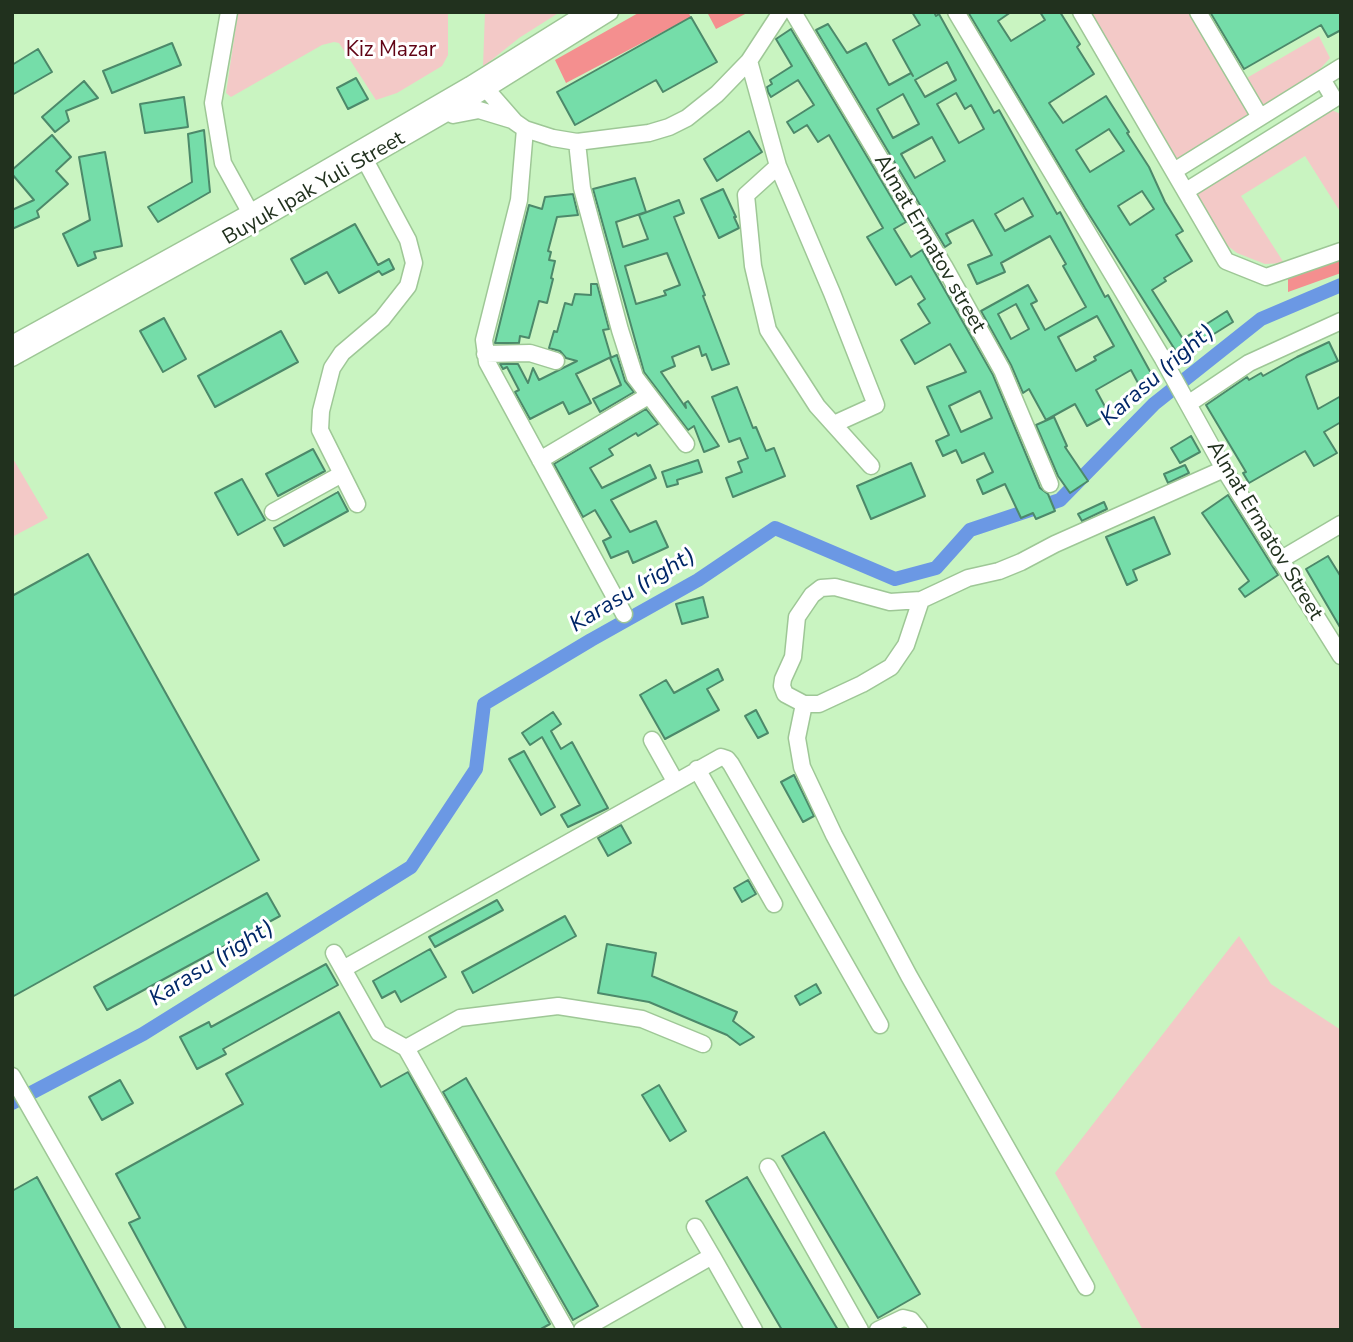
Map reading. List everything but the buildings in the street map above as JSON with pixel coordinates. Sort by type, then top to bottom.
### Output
[{"type":"street","points":[[229,12],[213,103],[223,163],[253,218]]},
{"type":"street","name":"Buyuk Ipak Yuli Street","points":[[12,344],[365,160],[433,120],[587,12]]},
{"type":"street","name":"Buyuk Ipak Yuli Street","points":[[12,358],[610,12]]},
{"type":"street","points":[[433,120],[480,110],[553,138],[577,142],[649,133],[669,127],[702,107],[749,61],[781,12]]},
{"type":"street","name":"Almat Ermatov street","points":[[793,12],[944,266],[1002,370],[1050,484]]},
{"type":"street","points":[[956,12],[1187,402],[1249,363],[1341,321]]},
{"type":"street","points":[[1081,12],[1226,261],[1266,277],[1341,251]]},
{"type":"street","points":[[1198,12],[1259,117]]},
{"type":"street","points":[[749,61],[778,166],[876,405],[834,424]]},
{"type":"street","points":[[1174,171],[1341,67]]},
{"type":"street","points":[[1185,191],[1338,98],[1322,79]]},
{"type":"street","points":[[482,85],[520,125],[519,200],[484,340],[487,362],[624,614]]},
{"type":"street","points":[[577,142],[582,188],[635,377],[686,444]]},
{"type":"street","points":[[357,504],[324,439],[319,421],[331,368],[342,353],[382,319],[408,286],[414,263],[408,240],[365,160]]},
{"type":"street","points":[[778,166],[746,195],[753,267],[768,330],[817,406],[871,466]]},
{"type":"street","points":[[485,354],[530,353],[556,361]]},
{"type":"street","points":[[540,460],[648,396]]},
{"type":"street","name":"Almat Ermatov Street","points":[[1187,402],[1224,469],[1341,656]]},
{"type":"street","points":[[921,600],[906,645],[891,667],[819,704],[804,704],[785,694],[782,686],[793,657],[797,617],[812,595],[821,588],[835,587],[890,602],[921,600],[968,578],[1021,562],[1055,544],[1224,469]]},
{"type":"street","points":[[273,512],[342,474]]},
{"type":"street","points":[[1280,560],[1341,524]]},
{"type":"street","points":[[804,704],[797,738],[802,767],[834,835],[909,976],[1086,1287]]},
{"type":"street","points":[[652,740],[675,781]]},
{"type":"street","points":[[343,969],[721,757],[731,764],[880,1024]]},
{"type":"street","points":[[697,769],[774,904]]},
{"type":"street","points":[[334,953],[379,1032],[406,1048],[566,1330]]},
{"type":"street","points":[[406,1048],[460,1018],[558,1006],[642,1019],[703,1044]]},
{"type":"street","points":[[14,1080],[157,1330]]},
{"type":"street","points":[[768,1167],[860,1330]]},
{"type":"street","points":[[695,1227],[754,1330]]},
{"type":"street","points":[[582,1330],[712,1256]]},
{"type":"street","points":[[878,1330],[903,1318],[911,1320],[919,1330]]},
{"type":"green space","name":"Kiz Mazar","points":[[238,12],[448,12],[448,55],[442,66],[397,93],[376,100],[339,43],[334,42],[322,45],[231,97],[226,93]]},
{"type":"green space","points":[[485,12],[560,12],[519,38],[483,67]]},
{"type":"green space","points":[[1091,12],[1193,12],[1248,109],[1249,117],[1181,160],[1174,157]]},
{"type":"green space","points":[[1319,36],[1330,58],[1312,78],[1262,106],[1245,79]]},
{"type":"green space","points":[[1331,110],[1341,114],[1341,213],[1305,156],[1241,196],[1284,263],[1265,264],[1237,253],[1224,243],[1198,201],[1197,187]]},
{"type":"green space","points":[[12,457],[48,518],[12,537]]},
{"type":"green space","points":[[1239,936],[1271,984],[1341,1030],[1341,1330],[1143,1330],[1055,1173]]},
{"type":"shaded area","points":[[640,12],[688,12],[691,17],[566,83],[555,60]]},
{"type":"shaded area","points":[[707,12],[749,12],[716,29]]},
{"type":"shaded area","points":[[1341,257],[1341,273],[1288,292],[1288,279]]},
{"type":"waterway","name":"Karasu (right)","points":[[12,1103],[143,1034],[411,867],[476,769],[484,704],[698,580],[775,528],[895,579],[936,568],[970,530],[1060,500],[1154,404],[1261,319],[1341,285]]}]
